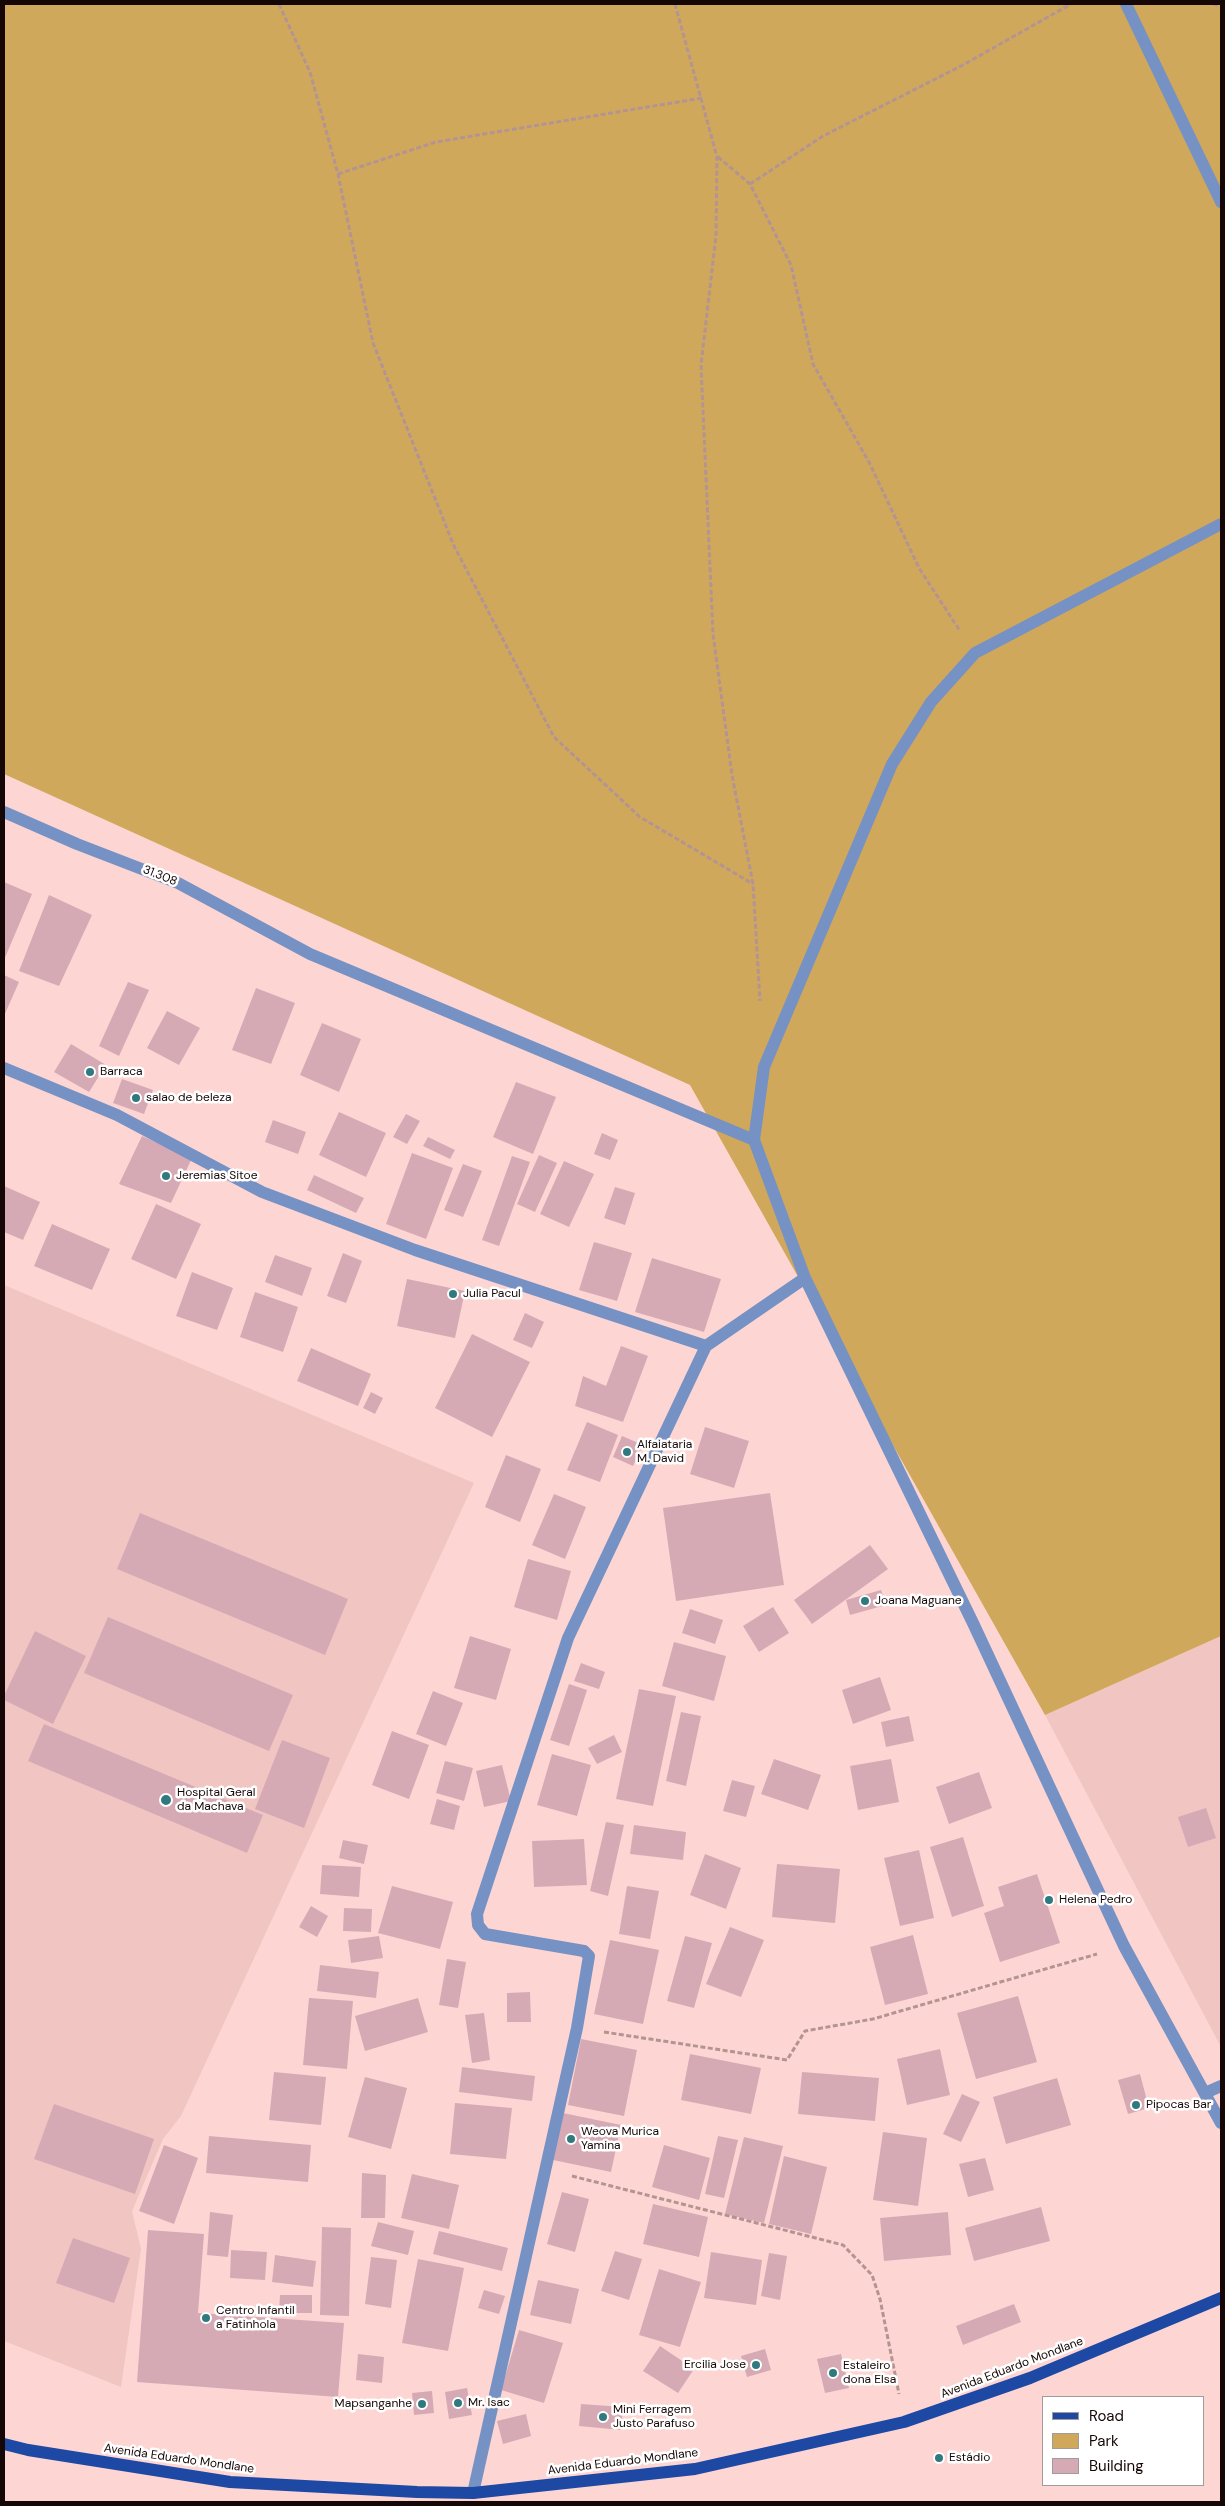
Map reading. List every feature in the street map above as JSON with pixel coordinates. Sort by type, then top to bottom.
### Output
[{"type":"main road","name":"Avenida Eduardo Mondlane","points":[[4,2444],[28,2450],[230,2482],[417,2492],[473,2493],[695,2469],[904,2422],[1030,2378],[1221,2298]]},
{"type":"street","points":[[1126,4],[1221,202]]},
{"type":"street","points":[[1221,524],[975,653],[931,702],[892,764],[764,1067],[754,1140],[805,1278],[972,1622],[1124,1946],[1221,2123]]},
{"type":"street","name":"31.308","points":[[4,812],[77,844],[178,882],[310,954],[754,1140]]},
{"type":"street","points":[[4,1068],[117,1115],[262,1192],[415,1250],[706,1346]]},
{"type":"street","points":[[473,2493],[577,2028],[590,1956],[584,1951],[485,1934],[478,1925],[477,1914],[568,1638],[706,1346],[805,1278]]},
{"type":"street","points":[[1205,2093],[1221,2086]]},
{"type":"path","points":[[279,4],[310,72],[338,174],[373,343],[454,546],[554,737],[640,817],[753,884]]},
{"type":"path","points":[[675,4],[717,157],[716,236],[701,365],[713,634],[732,775],[753,884],[761,1009]]},
{"type":"path","points":[[750,184],[822,136],[955,69],[1071,4]]},
{"type":"path","points":[[1213,4],[1221,6]]},
{"type":"path","points":[[338,174],[436,142],[702,98]]},
{"type":"path","points":[[717,157],[750,184],[791,265],[813,364],[869,462],[919,568],[975,653]]},
{"type":"path","points":[[577,2028],[787,2060],[805,2031],[873,2019],[1124,1946]]},
{"type":"path","points":[[544,2169],[843,2244],[872,2275],[875,2283],[880,2299],[904,2422]]},
{"type":"shaded area","name":"Hospital Geral da Machava","points":[[4,1285],[474,1483],[181,2116],[163,2139],[132,2211],[141,2249],[121,2387],[4,2341]]},
{"type":"shaded area","points":[[1221,1636],[1221,2047],[1045,1715]]},
{"type":"green space","points":[[4,4],[1221,4],[1221,1636],[1045,1715],[690,1085],[4,774]]},
{"type":"building","points":[[4,882],[32,894],[4,960]]},
{"type":"building","points":[[49,895],[92,915],[59,986],[19,971]]},
{"type":"building","points":[[4,975],[19,982],[4,1016]]},
{"type":"building","points":[[128,982],[149,990],[119,1056],[99,1046]]},
{"type":"building","points":[[256,988],[295,1003],[271,1064],[232,1050]]},
{"type":"building","points":[[167,1011],[200,1028],[179,1065],[147,1048]]},
{"type":"building","points":[[322,1023],[361,1039],[339,1092],[300,1075]]},
{"type":"building","points":[[71,1044],[106,1065],[89,1092],[54,1072]]},
{"type":"building","points":[[122,1079],[153,1090],[144,1114],[113,1103]]},
{"type":"building","points":[[516,1082],[556,1097],[533,1154],[493,1137]]},
{"type":"building","points":[[339,1112],[386,1133],[366,1177],[319,1155]]},
{"type":"building","points":[[406,1114],[420,1121],[407,1144],[393,1137]]},
{"type":"building","points":[[273,1120],[306,1132],[298,1154],[265,1142]]},
{"type":"building","points":[[602,1133],[618,1140],[610,1160],[594,1154]]},
{"type":"building","points":[[142,1136],[192,1158],[171,1203],[119,1184]]},
{"type":"building","points":[[428,1137],[455,1150],[450,1159],[423,1146]]},
{"type":"building","points":[[412,1153],[453,1168],[426,1239],[386,1224]]},
{"type":"building","points":[[539,1155],[557,1163],[535,1212],[517,1204]]},
{"type":"building","points":[[512,1156],[530,1162],[499,1246],[482,1240]]},
{"type":"building","points":[[564,1161],[594,1174],[569,1227],[540,1214]]},
{"type":"building","points":[[463,1164],[482,1171],[463,1217],[444,1210]]},
{"type":"building","points":[[314,1175],[364,1198],[356,1213],[307,1190]]},
{"type":"building","points":[[4,1186],[40,1202],[23,1240],[4,1232]]},
{"type":"building","points":[[615,1187],[635,1193],[625,1225],[604,1218]]},
{"type":"building","points":[[156,1204],[201,1224],[176,1279],[131,1259]]},
{"type":"building","points":[[52,1224],[110,1249],[92,1290],[34,1266]]},
{"type":"building","points":[[594,1242],[632,1253],[617,1301],[579,1290]]},
{"type":"building","points":[[343,1253],[362,1261],[346,1303],[327,1296]]},
{"type":"building","points":[[275,1255],[312,1268],[302,1296],[265,1282]]},
{"type":"building","points":[[652,1258],[721,1279],[704,1332],[635,1312]]},
{"type":"building","points":[[192,1272],[233,1288],[217,1330],[176,1316]]},
{"type":"building","points":[[407,1279],[465,1291],[455,1338],[397,1326]]},
{"type":"building","points":[[255,1292],[298,1307],[283,1352],[240,1337]]},
{"type":"building","points":[[525,1313],[544,1322],[532,1348],[513,1340]]},
{"type":"building","points":[[472,1334],[530,1362],[492,1437],[435,1408]]},
{"type":"building","points":[[621,1346],[648,1356],[623,1422],[575,1406],[583,1376],[606,1386]]},
{"type":"building","points":[[311,1348],[371,1374],[358,1406],[297,1381]]},
{"type":"building","points":[[371,1392],[383,1398],[375,1414],[363,1408]]},
{"type":"building","points":[[587,1422],[618,1435],[600,1482],[567,1470]]},
{"type":"building","points":[[705,1427],[749,1441],[734,1488],[690,1474]]},
{"type":"building","points":[[622,1436],[643,1445],[633,1466],[613,1457]]},
{"type":"building","points":[[506,1455],[541,1469],[520,1522],[485,1507]]},
{"type":"building","points":[[770,1493],[784,1585],[676,1601],[663,1508]]},
{"type":"building","points":[[554,1494],[586,1507],[565,1559],[532,1545]]},
{"type":"building","points":[[140,1513],[348,1599],[325,1655],[117,1569]]},
{"type":"building","points":[[870,1545],[888,1569],[812,1624],[794,1600]]},
{"type":"building","points":[[528,1559],[571,1571],[557,1620],[514,1607]]},
{"type":"building","points":[[881,1590],[886,1605],[850,1615],[846,1600]]},
{"type":"building","points":[[773,1607],[789,1633],[759,1652],[743,1626]]},
{"type":"building","points":[[690,1609],[723,1620],[715,1644],[682,1633]]},
{"type":"building","points":[[108,1617],[293,1695],[269,1751],[84,1673]]},
{"type":"building","points":[[35,1631],[86,1656],[53,1724],[4,1700],[4,1696]]},
{"type":"building","points":[[470,1636],[511,1649],[496,1700],[454,1688]]},
{"type":"building","points":[[674,1642],[726,1656],[714,1701],[662,1686]]},
{"type":"building","points":[[581,1663],[605,1672],[599,1689],[574,1681]]},
{"type":"building","points":[[880,1677],[891,1710],[853,1724],[842,1690]]},
{"type":"building","points":[[569,1684],[587,1690],[569,1746],[550,1740]]},
{"type":"building","points":[[639,1689],[676,1696],[653,1806],[616,1799]]},
{"type":"building","points":[[433,1691],[463,1703],[446,1746],[416,1734]]},
{"type":"building","points":[[681,1712],[701,1716],[686,1786],[666,1781]]},
{"type":"building","points":[[909,1716],[914,1741],[886,1747],[881,1722]]},
{"type":"building","points":[[44,1724],[263,1815],[247,1853],[28,1761]]},
{"type":"building","points":[[392,1731],[429,1745],[409,1799],[372,1785]]},
{"type":"building","points":[[614,1735],[622,1752],[597,1764],[588,1748]]},
{"type":"building","points":[[282,1740],[330,1758],[304,1828],[255,1809]]},
{"type":"building","points":[[552,1754],[591,1765],[577,1816],[537,1805]]},
{"type":"building","points":[[774,1759],[821,1775],[808,1810],[761,1794]]},
{"type":"building","points":[[891,1759],[899,1802],[858,1810],[850,1766]]},
{"type":"building","points":[[445,1761],[473,1768],[464,1801],[436,1793]]},
{"type":"building","points":[[502,1765],[511,1801],[484,1807],[476,1771]]},
{"type":"building","points":[[979,1772],[992,1808],[949,1824],[936,1787]]},
{"type":"building","points":[[732,1780],[755,1786],[746,1817],[723,1811]]},
{"type":"building","points":[[437,1799],[460,1806],[454,1830],[430,1824]]},
{"type":"building","points":[[1206,1808],[1216,1838],[1188,1847],[1178,1817]]},
{"type":"building","points":[[606,1822],[624,1825],[608,1896],[590,1891]]},
{"type":"building","points":[[634,1825],[686,1832],[683,1860],[630,1854]]},
{"type":"building","points":[[963,1837],[984,1906],[952,1917],[930,1847]]},
{"type":"building","points":[[584,1839],[587,1885],[534,1887],[532,1841]]},
{"type":"building","points":[[343,1840],[368,1845],[364,1864],[339,1858]]},
{"type":"building","points":[[919,1850],[934,1918],[900,1926],[884,1858]]},
{"type":"building","points":[[705,1854],[741,1868],[726,1909],[690,1895]]},
{"type":"building","points":[[777,1864],[840,1869],[835,1923],[772,1917]]},
{"type":"building","points":[[322,1865],[361,1867],[359,1897],[320,1894]]},
{"type":"building","points":[[1037,1874],[1060,1943],[1000,1962],[984,1913],[1004,1906],[998,1887]]},
{"type":"building","points":[[392,1886],[453,1902],[440,1949],[378,1933]]},
{"type":"building","points":[[627,1886],[659,1891],[650,1939],[619,1934]]},
{"type":"building","points":[[311,1906],[328,1916],[317,1937],[299,1927]]},
{"type":"building","points":[[344,1908],[372,1909],[371,1932],[343,1931]]},
{"type":"building","points":[[730,1927],[764,1940],[741,1997],[706,1984]]},
{"type":"building","points":[[913,1935],[928,1994],[885,2005],[870,1947]]},
{"type":"building","points":[[379,1936],[383,1958],[351,1963],[348,1940]]},
{"type":"building","points":[[685,1936],[712,1943],[694,2008],[667,2001]]},
{"type":"building","points":[[610,1940],[659,1950],[643,2024],[594,2014]]},
{"type":"building","points":[[447,1959],[466,1962],[458,2008],[439,2005]]},
{"type":"building","points":[[320,1965],[379,1972],[376,1998],[317,1991]]},
{"type":"building","points":[[530,1992],[531,2022],[507,2022],[507,1993]]},
{"type":"building","points":[[1018,1996],[1037,2062],[976,2079],[957,2013]]},
{"type":"building","points":[[309,1998],[353,2001],[347,2069],[303,2065]]},
{"type":"building","points":[[418,1998],[428,2032],[365,2051],[355,2016]]},
{"type":"building","points":[[484,2013],[490,2060],[472,2063],[465,2015]]},
{"type":"building","points":[[581,2039],[637,2050],[624,2116],[568,2105]]},
{"type":"building","points":[[940,2049],[950,2095],[907,2105],[897,2059]]},
{"type":"building","points":[[690,2054],[761,2068],[751,2114],[681,2100]]},
{"type":"building","points":[[462,2067],[535,2076],[532,2101],[459,2092]]},
{"type":"building","points":[[274,2072],[326,2077],[321,2125],[269,2120]]},
{"type":"building","points":[[802,2072],[879,2078],[875,2121],[798,2114]]},
{"type":"building","points":[[1140,2074],[1149,2108],[1128,2114],[1118,2080]]},
{"type":"building","points":[[365,2077],[407,2088],[391,2149],[348,2137]]},
{"type":"building","points":[[1057,2078],[1071,2125],[1006,2144],[993,2097]]},
{"type":"building","points":[[962,2094],[980,2102],[961,2142],[943,2134]]},
{"type":"building","points":[[455,2103],[512,2108],[506,2159],[450,2154]]},
{"type":"building","points":[[54,2104],[154,2139],[135,2194],[34,2159]]},
{"type":"building","points":[[563,2113],[621,2125],[611,2172],[553,2160]]},
{"type":"building","points":[[883,2132],[927,2138],[918,2206],[873,2200]]},
{"type":"building","points":[[209,2136],[311,2145],[308,2182],[206,2173]]},
{"type":"building","points":[[718,2136],[738,2140],[724,2198],[705,2194]]},
{"type":"building","points":[[744,2137],[783,2146],[764,2223],[725,2214]]},
{"type":"building","points":[[164,2145],[198,2158],[174,2224],[139,2211]]},
{"type":"building","points":[[664,2145],[710,2158],[699,2200],[652,2187]]},
{"type":"building","points":[[784,2156],[827,2167],[811,2234],[769,2224]]},
{"type":"building","points":[[985,2158],[994,2190],[968,2197],[959,2164]]},
{"type":"building","points":[[362,2173],[386,2175],[385,2218],[361,2218]]},
{"type":"building","points":[[412,2174],[459,2185],[449,2229],[401,2218]]},
{"type":"building","points":[[562,2192],[589,2199],[575,2252],[547,2244]]},
{"type":"building","points":[[653,2204],[708,2217],[699,2257],[643,2244]]},
{"type":"building","points":[[1041,2207],[1050,2241],[974,2261],[965,2228]]},
{"type":"building","points":[[210,2212],[233,2215],[228,2257],[207,2255]]},
{"type":"building","points":[[948,2212],[951,2255],[884,2261],[880,2218]]},
{"type":"building","points":[[378,2222],[414,2231],[408,2255],[371,2246]]},
{"type":"building","points":[[322,2227],[351,2228],[349,2316],[320,2315]]},
{"type":"building","name":"Centro Infantil a Fatinhola","points":[[148,2230],[204,2234],[198,2313],[344,2323],[338,2397],[137,2382]]},
{"type":"building","points":[[439,2231],[508,2248],[502,2271],[433,2254]]},
{"type":"building","points":[[73,2238],[130,2258],[114,2303],[56,2283]]},
{"type":"building","points":[[231,2250],[267,2252],[265,2280],[230,2278]]},
{"type":"building","points":[[615,2251],[642,2259],[629,2300],[601,2291]]},
{"type":"building","points":[[711,2252],[762,2260],[756,2305],[704,2298]]},
{"type":"building","points":[[769,2253],[787,2256],[780,2300],[761,2296]]},
{"type":"building","points":[[275,2255],[316,2261],[313,2287],[272,2282]]},
{"type":"building","points":[[371,2257],[397,2260],[391,2308],[365,2304]]},
{"type":"building","points":[[418,2259],[464,2268],[448,2351],[402,2343]]},
{"type":"building","points":[[659,2269],[701,2282],[680,2347],[639,2335]]},
{"type":"building","points":[[538,2280],[579,2289],[571,2324],[530,2315]]},
{"type":"building","points":[[484,2290],[505,2296],[499,2314],[478,2308]]},
{"type":"building","points":[[280,2295],[312,2295],[312,2313],[279,2313]]},
{"type":"building","points":[[1014,2304],[1021,2322],[963,2345],[956,2326]]},
{"type":"building","points":[[519,2330],[563,2343],[544,2403],[501,2390]]},
{"type":"building","points":[[660,2346],[694,2369],[678,2393],[643,2371]]},
{"type":"building","points":[[765,2349],[771,2370],[747,2377],[741,2356]]},
{"type":"building","points":[[358,2354],[384,2357],[382,2383],[356,2380]]},
{"type":"building","name":"Estaleiro dona Elsa","points":[[841,2354],[849,2388],[825,2393],[817,2359]]},
{"type":"building","points":[[467,2388],[472,2415],[449,2419],[445,2392]]},
{"type":"building","points":[[432,2391],[434,2413],[414,2415],[412,2393]]},
{"type":"building","points":[[581,2404],[623,2407],[621,2430],[579,2426]]},
{"type":"building","points":[[526,2414],[531,2436],[503,2444],[497,2421]]},
{"type":"place","name":"Barraca","points":[[90,1072]]},
{"type":"place","name":"salao de beleza","points":[[136,1098]]},
{"type":"place","name":"Jeremias Sitoe","points":[[166,1176]]},
{"type":"place","name":"Julia Pacul","points":[[453,1294]]},
{"type":"place","name":"Alfaiataria M. David","points":[[627,1452]]},
{"type":"place","name":"Joana Maguane","points":[[865,1601]]},
{"type":"place","name":"Hospital Geral da Machava","points":[[166,1800]]},
{"type":"place","name":"Helena Pedro","points":[[1049,1900]]},
{"type":"place","name":"Pipocas Bar","points":[[1136,2105]]},
{"type":"place","name":"Weova Murica Yamina","points":[[571,2139]]},
{"type":"place","name":"Centro Infantil a Fatinhola","points":[[206,2318]]},
{"type":"place","name":"Ercilia Jose","points":[[756,2365]]},
{"type":"place","name":"Estaleiro dona Elsa","points":[[833,2373]]},
{"type":"place","name":"Mr. Isac","points":[[458,2403]]},
{"type":"place","name":"Mapsanganhe","points":[[422,2404]]},
{"type":"place","name":"Mini Ferragem Justo Parafuso","points":[[603,2417]]},
{"type":"place","name":"Estádio","points":[[939,2458]]}]
